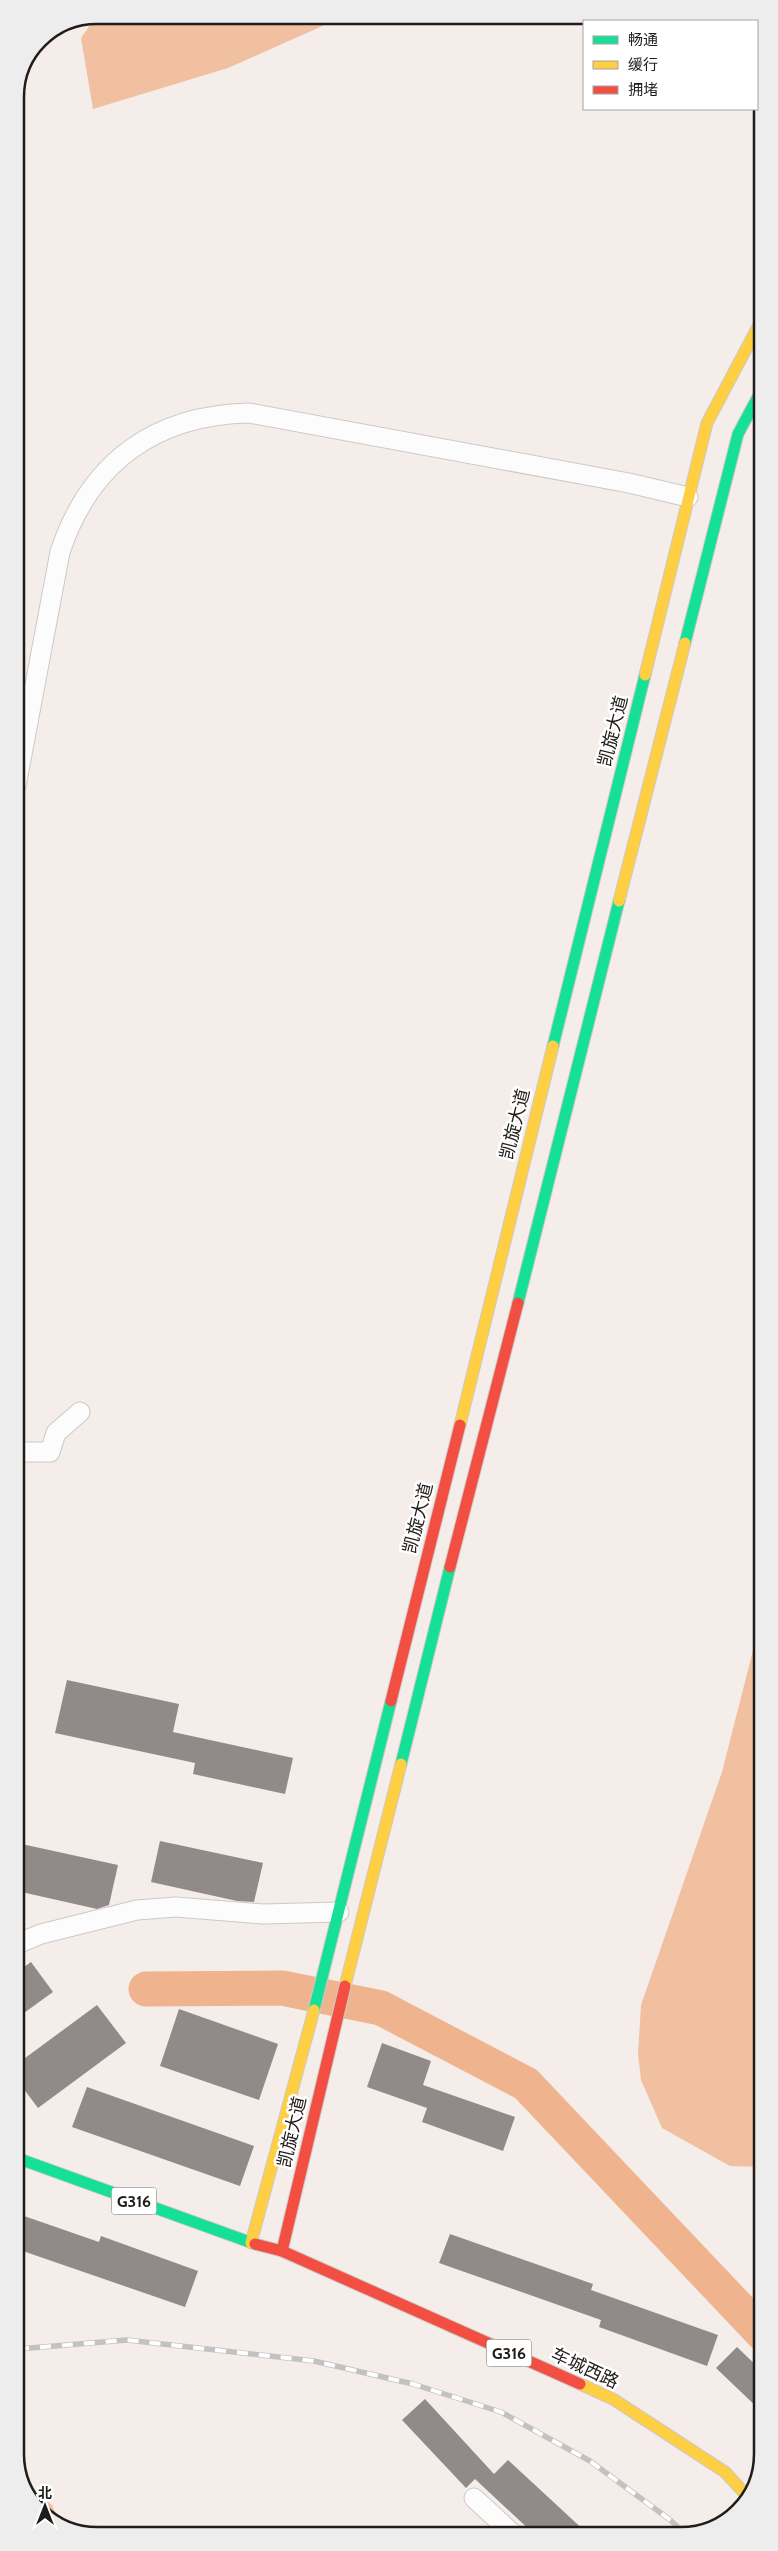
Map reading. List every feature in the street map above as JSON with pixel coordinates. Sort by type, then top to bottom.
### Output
[{"type":"main road","name":"凯旋大道","points":[[251,2243],[331,1946],[707,423],[754,333]]},
{"type":"main road","name":"凯旋大道","points":[[282,2251],[353,1952],[738,434],[754,404]]},
{"type":"main road","name":"G316","points":[[24,2161],[251,2243]]},
{"type":"main road","name":"车城西路","points":[[251,2243],[282,2251],[613,2399],[725,2472],[744,2492]]},
{"type":"street","points":[[24,743],[60,552],[67,531],[88,492],[102,474],[124,454],[156,433],[201,417],[249,413],[629,483],[688,498]]},
{"type":"street","points":[[24,1452],[50,1452],[56,1433],[80,1412]]},
{"type":"street","points":[[24,1941],[41,1934],[137,1910],[176,1907],[264,1914],[339,1912]]},
{"type":"street","points":[[474,2498],[505,2527]]},
{"type":"shaded area","points":[[90,24],[97,24],[327,24],[228,68],[93,109],[81,38]]},
{"type":"shaded area","points":[[754,1646],[754,2167],[730,2166],[662,2128],[641,2080],[638,2054],[641,2005],[722,1772]]},
{"type":"shaded area","points":[[35,2493],[52,2505],[56,2514],[39,2499]]},
{"type":"building","points":[[67,1680],[179,1704],[173,1732],[293,1758],[285,1794],[193,1774],[195,1763],[55,1733]]},
{"type":"building","points":[[160,1841],[263,1863],[254,1902],[237,1901],[151,1882]]},
{"type":"building","points":[[24,1845],[118,1865],[109,1905],[97,1909],[24,1893]]},
{"type":"building","points":[[31,1962],[53,1992],[24,2013],[24,1967]]},
{"type":"building","points":[[97,2005],[126,2043],[38,2108],[24,2089],[24,2059]]},
{"type":"building","points":[[179,2009],[278,2044],[259,2100],[160,2066]]},
{"type":"building","points":[[382,2043],[431,2061],[423,2085],[515,2117],[503,2151],[422,2122],[427,2108],[367,2087]]},
{"type":"building","points":[[87,2087],[254,2146],[240,2186],[72,2127]]},
{"type":"building","points":[[24,2216],[99,2242],[101,2236],[198,2271],[185,2307],[24,2251]]},
{"type":"building","points":[[450,2234],[593,2284],[591,2290],[718,2335],[707,2366],[599,2327],[601,2320],[439,2263]]},
{"type":"building","points":[[737,2347],[754,2363],[754,2404],[716,2368]]},
{"type":"building","points":[[425,2399],[494,2474],[508,2460],[580,2527],[526,2527],[475,2479],[466,2488],[402,2420]]},
{"type":"waterway","points":[[146,1989],[282,1988],[381,2008],[526,2084],[754,2325]]},
{"type":"railway","points":[[24,2349],[127,2340],[314,2361],[413,2384],[501,2412],[590,2461],[678,2527]]},
{"type":"traffic: fast","points":[[685,643],[738,434],[754,404]]},
{"type":"traffic: fast","points":[[553,1046],[645,675]]},
{"type":"traffic: fast","points":[[518,1303],[619,901]]},
{"type":"traffic: fast","points":[[401,1764],[450,1567]]},
{"type":"traffic: fast","points":[[314,2010],[391,1701]]},
{"type":"traffic: fast","points":[[24,2161],[255,2244]]},
{"type":"traffic: slow","points":[[645,675],[707,423],[754,334]]},
{"type":"traffic: slow","points":[[619,901],[685,643]]},
{"type":"traffic: slow","points":[[460,1425],[553,1046]]},
{"type":"traffic: slow","points":[[345,1986],[401,1764]]},
{"type":"traffic: slow","points":[[251,2243],[314,2010]]},
{"type":"traffic: slow","points":[[580,2384],[613,2399],[725,2472],[744,2492]]},
{"type":"traffic: jam","points":[[450,1567],[518,1303]]},
{"type":"traffic: jam","points":[[391,1701],[460,1425]]},
{"type":"traffic: jam","points":[[282,2251],[345,1986]]},
{"type":"traffic: jam","points":[[255,2244],[282,2251],[580,2384]]}]
